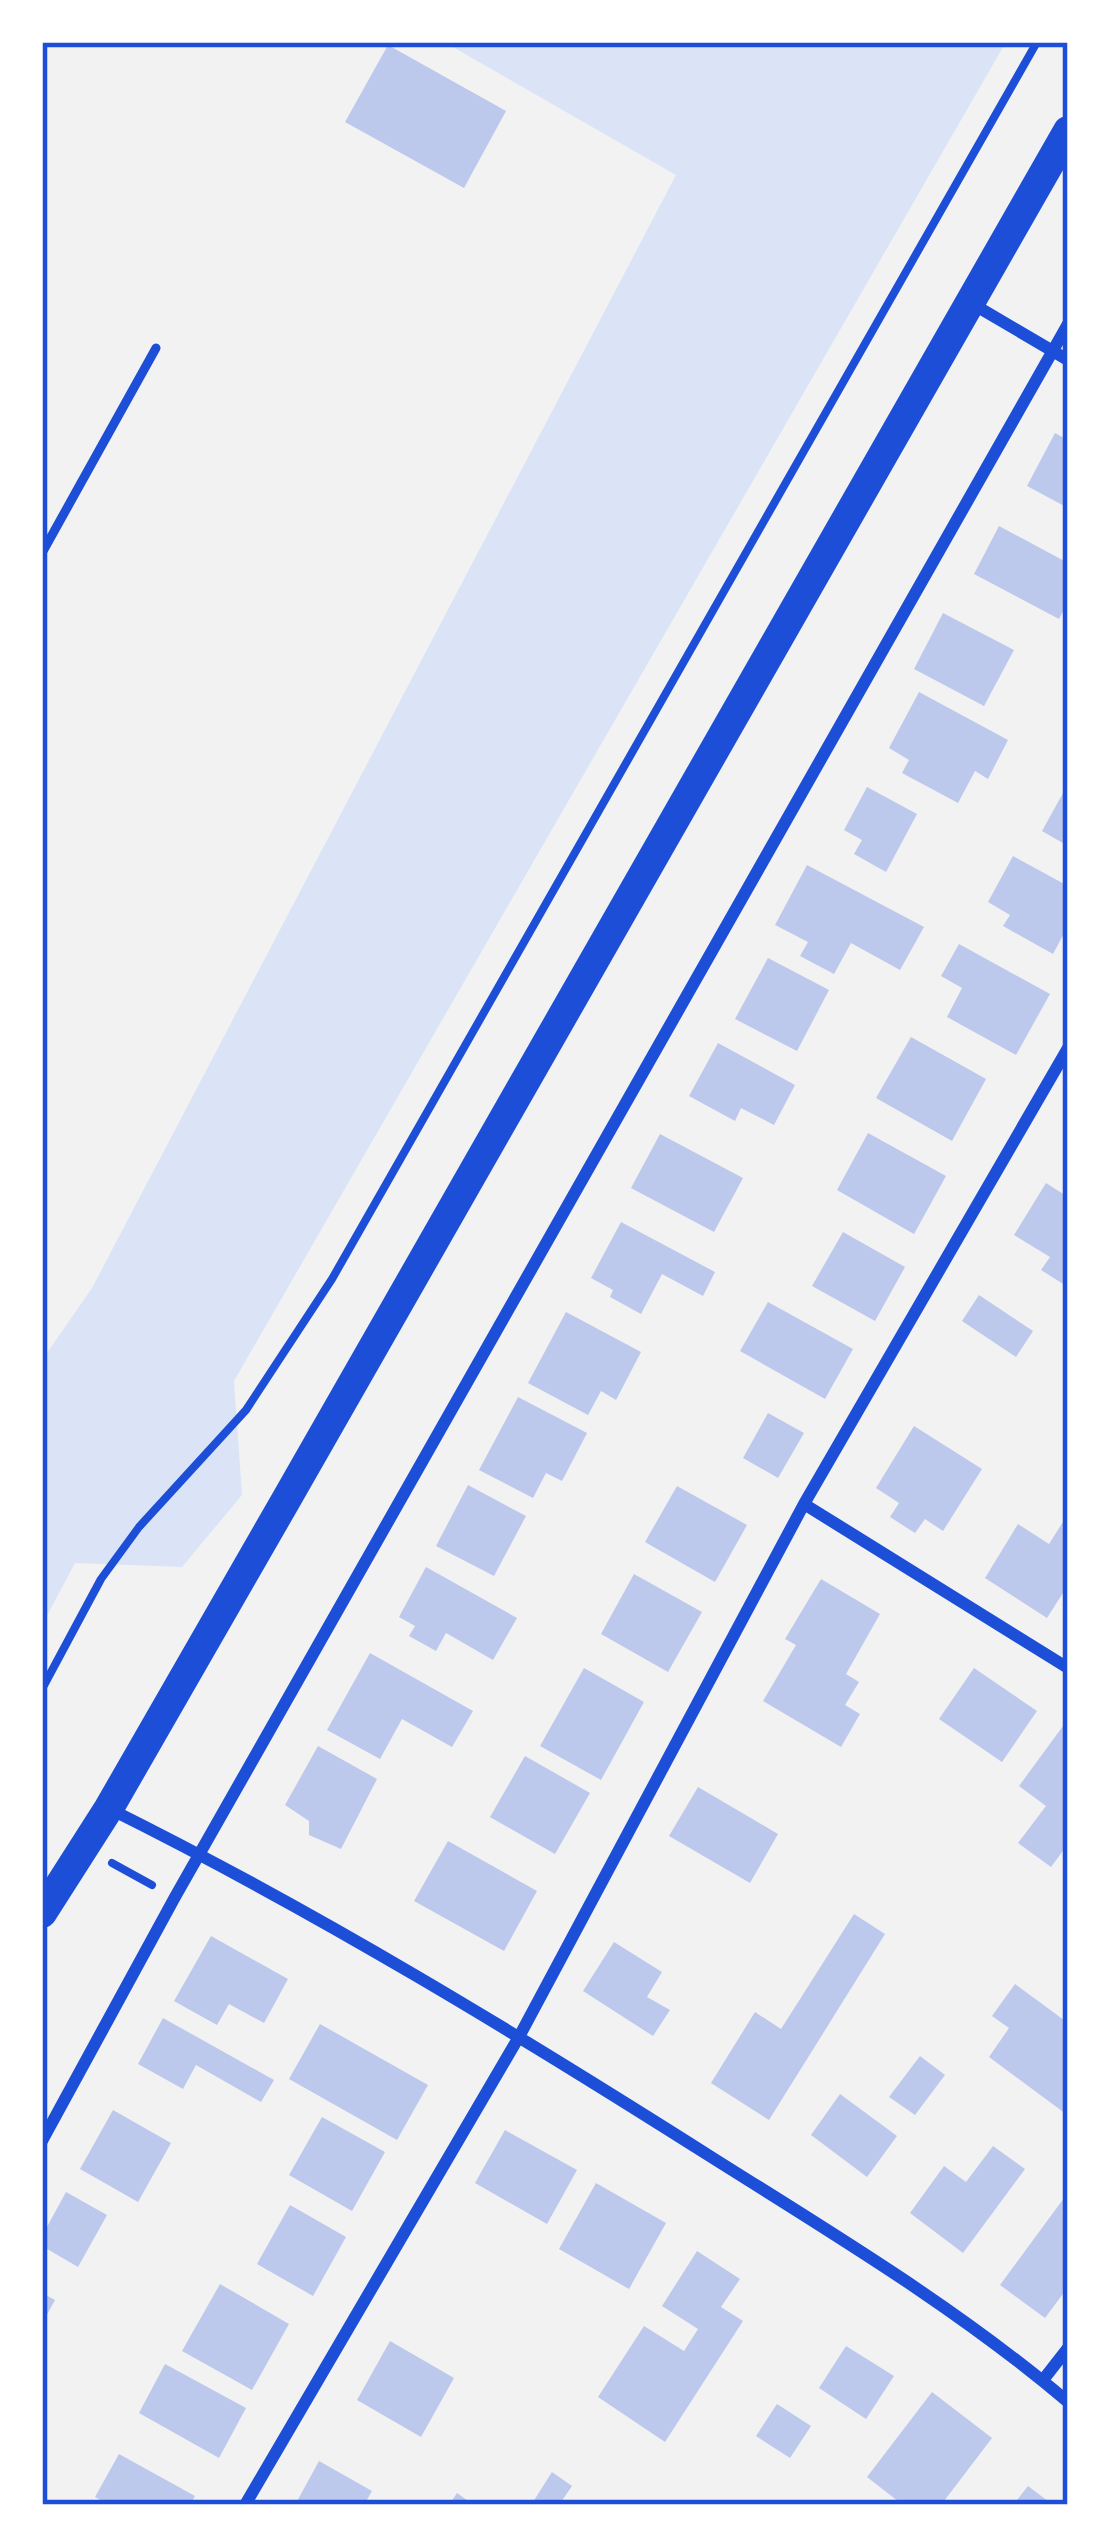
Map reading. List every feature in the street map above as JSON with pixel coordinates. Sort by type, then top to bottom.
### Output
[{"type":"main road","points":[[42,1913],[109,1808],[1068,131]]},
{"type":"street","points":[[970,302],[1068,360]]},
{"type":"street","points":[[42,2141],[1068,324]]},
{"type":"street","points":[[245,2505],[520,2036],[804,1504],[1068,1048]]},
{"type":"street","points":[[804,1504],[1068,1668]]},
{"type":"street","points":[[109,1808],[200,1854],[520,2036],[861,2252],[1068,2402]]},
{"type":"street","points":[[1043,2380],[1068,2348]]},
{"type":"lane","points":[[42,553],[156,348]]},
{"type":"path","points":[[42,1689],[101,1579],[139,1527],[246,1410],[332,1279],[1036,42]]},
{"type":"shaded area","points":[[444,42],[1006,42],[234,1381],[242,1495],[182,1567],[75,1563],[42,1625],[42,1360],[92,1288],[676,175]]},
{"type":"building","points":[[388,45],[506,111],[464,188],[345,122]]},
{"type":"building","points":[[1055,433],[1068,440],[1068,508],[1027,486]]},
{"type":"building","points":[[999,526],[1068,563],[1068,602],[1059,619],[974,574]]},
{"type":"building","points":[[943,613],[1014,650],[984,706],[914,669]]},
{"type":"building","points":[[919,692],[1008,740],[988,779],[975,771],[958,803],[902,773],[909,760],[889,748]]},
{"type":"building","points":[[1068,784],[1068,846],[1042,831]]},
{"type":"building","points":[[867,787],[917,814],[886,872],[854,854],[862,840],[844,830]]},
{"type":"building","points":[[1013,856],[1068,886],[1068,926],[1053,954],[1003,926],[1010,915],[988,902]]},
{"type":"building","points":[[807,865],[924,927],[900,970],[851,943],[834,974],[800,956],[808,942],[775,925]]},
{"type":"building","points":[[959,944],[1050,994],[1016,1055],[947,1017],[962,988],[941,976]]},
{"type":"building","points":[[768,958],[829,990],[797,1051],[735,1019]]},
{"type":"building","points":[[911,1037],[986,1079],[952,1141],[876,1098]]},
{"type":"building","points":[[718,1043],[795,1085],[774,1125],[741,1108],[735,1121],[689,1096]]},
{"type":"building","points":[[868,1133],[946,1176],[914,1234],[837,1190]]},
{"type":"building","points":[[660,1134],[743,1178],[714,1232],[631,1188]]},
{"type":"building","points":[[1046,1183],[1068,1197],[1068,1287],[1041,1270],[1050,1257],[1014,1235]]},
{"type":"building","points":[[621,1222],[715,1272],[703,1296],[662,1274],[641,1314],[610,1297],[613,1290],[591,1278]]},
{"type":"building","points":[[843,1232],[905,1267],[875,1321],[812,1286]]},
{"type":"building","points":[[979,1295],[1033,1331],[1016,1357],[962,1321]]},
{"type":"building","points":[[768,1302],[853,1349],[825,1399],[740,1351]]},
{"type":"building","points":[[566,1312],[641,1352],[616,1400],[601,1391],[588,1415],[528,1383]]},
{"type":"building","points":[[518,1397],[587,1433],[562,1481],[546,1473],[533,1498],[479,1470]]},
{"type":"building","points":[[768,1413],[804,1433],[778,1478],[743,1458]]},
{"type":"building","points":[[914,1426],[982,1469],[943,1531],[925,1519],[915,1533],[890,1517],[899,1503],[876,1488]]},
{"type":"building","points":[[468,1485],[526,1516],[494,1576],[436,1546]]},
{"type":"building","points":[[677,1486],[747,1525],[715,1582],[645,1542]]},
{"type":"building","points":[[1068,1514],[1068,1585],[1047,1618],[985,1578],[1018,1524],[1049,1544]]},
{"type":"building","points":[[426,1567],[517,1618],[493,1660],[446,1633],[436,1651],[409,1636],[415,1626],[399,1617]]},
{"type":"building","points":[[634,1574],[702,1612],[668,1672],[601,1634]]},
{"type":"building","points":[[821,1579],[880,1614],[846,1674],[859,1682],[845,1705],[860,1714],[841,1747],[763,1701],[796,1645],[785,1639]]},
{"type":"building","points":[[370,1653],[473,1711],[452,1747],[402,1719],[380,1759],[327,1730]]},
{"type":"building","points":[[584,1668],[644,1702],[601,1780],[540,1746]]},
{"type":"building","points":[[974,1668],[1037,1711],[1002,1762],[939,1719]]},
{"type":"building","points":[[1063,1726],[1068,1730],[1068,1844],[1051,1867],[1018,1843],[1046,1806],[1019,1786]]},
{"type":"building","points":[[318,1746],[377,1779],[341,1849],[309,1835],[309,1821],[285,1805]]},
{"type":"building","points":[[525,1756],[590,1793],[555,1854],[490,1817]]},
{"type":"building","points":[[698,1787],[778,1834],[750,1883],[669,1836]]},
{"type":"building","points":[[448,1841],[537,1891],[504,1951],[414,1901]]},
{"type":"building","points":[[854,1914],[885,1934],[769,2120],[711,2083],[755,2012],[781,2029]]},
{"type":"building","points":[[211,1936],[288,1979],[264,2023],[229,2004],[217,2025],[174,2001]]},
{"type":"building","points":[[614,1942],[662,1972],[647,1997],[670,2010],[653,2036],[583,1991]]},
{"type":"building","points":[[1015,1984],[1068,2023],[1066,2114],[989,2057],[1009,2028],[992,2016]]},
{"type":"building","points":[[163,2018],[274,2080],[261,2102],[196,2065],[183,2089],[138,2064]]},
{"type":"building","points":[[320,2024],[428,2085],[397,2140],[289,2079]]},
{"type":"building","points":[[920,2056],[945,2075],[915,2115],[889,2097]]},
{"type":"building","points":[[840,2094],[897,2136],[867,2177],[811,2135]]},
{"type":"building","points":[[113,2110],[171,2143],[138,2202],[80,2169]]},
{"type":"building","points":[[322,2117],[385,2152],[352,2211],[289,2175]]},
{"type":"building","points":[[505,2130],[577,2170],[547,2224],[475,2183]]},
{"type":"building","points":[[993,2146],[1025,2169],[963,2253],[910,2213],[944,2166],[966,2182]]},
{"type":"building","points":[[596,2183],[666,2223],[629,2289],[559,2249]]},
{"type":"building","points":[[66,2192],[107,2215],[78,2267],[42,2246],[42,2236]]},
{"type":"building","points":[[1064,2198],[1068,2200],[1068,2287],[1045,2318],[1000,2285]]},
{"type":"building","points":[[290,2205],[346,2237],[313,2296],[257,2264]]},
{"type":"building","points":[[697,2251],[740,2279],[721,2307],[743,2321],[665,2442],[598,2397],[644,2326],[684,2351],[698,2329],[662,2306]]},
{"type":"building","points":[[220,2284],[289,2324],[252,2390],[182,2351]]},
{"type":"building","points":[[42,2293],[55,2300],[42,2324]]},
{"type":"building","points":[[390,2341],[454,2378],[421,2437],[357,2400]]},
{"type":"building","points":[[846,2346],[894,2376],[866,2419],[819,2388]]},
{"type":"building","points":[[165,2364],[246,2408],[219,2458],[139,2413]]},
{"type":"building","points":[[932,2392],[992,2438],[941,2505],[903,2505],[867,2477]]},
{"type":"building","points":[[777,2404],[811,2426],[790,2458],[756,2436]]},
{"type":"building","points":[[119,2454],[195,2496],[190,2505],[109,2505],[95,2497]]},
{"type":"building","points":[[319,2461],[372,2491],[364,2505],[295,2505]]},
{"type":"building","points":[[552,2472],[572,2486],[559,2505],[531,2505]]},
{"type":"building","points":[[1028,2486],[1053,2505],[1013,2505]]},
{"type":"building","points":[[457,2493],[474,2505],[449,2505]]}]
